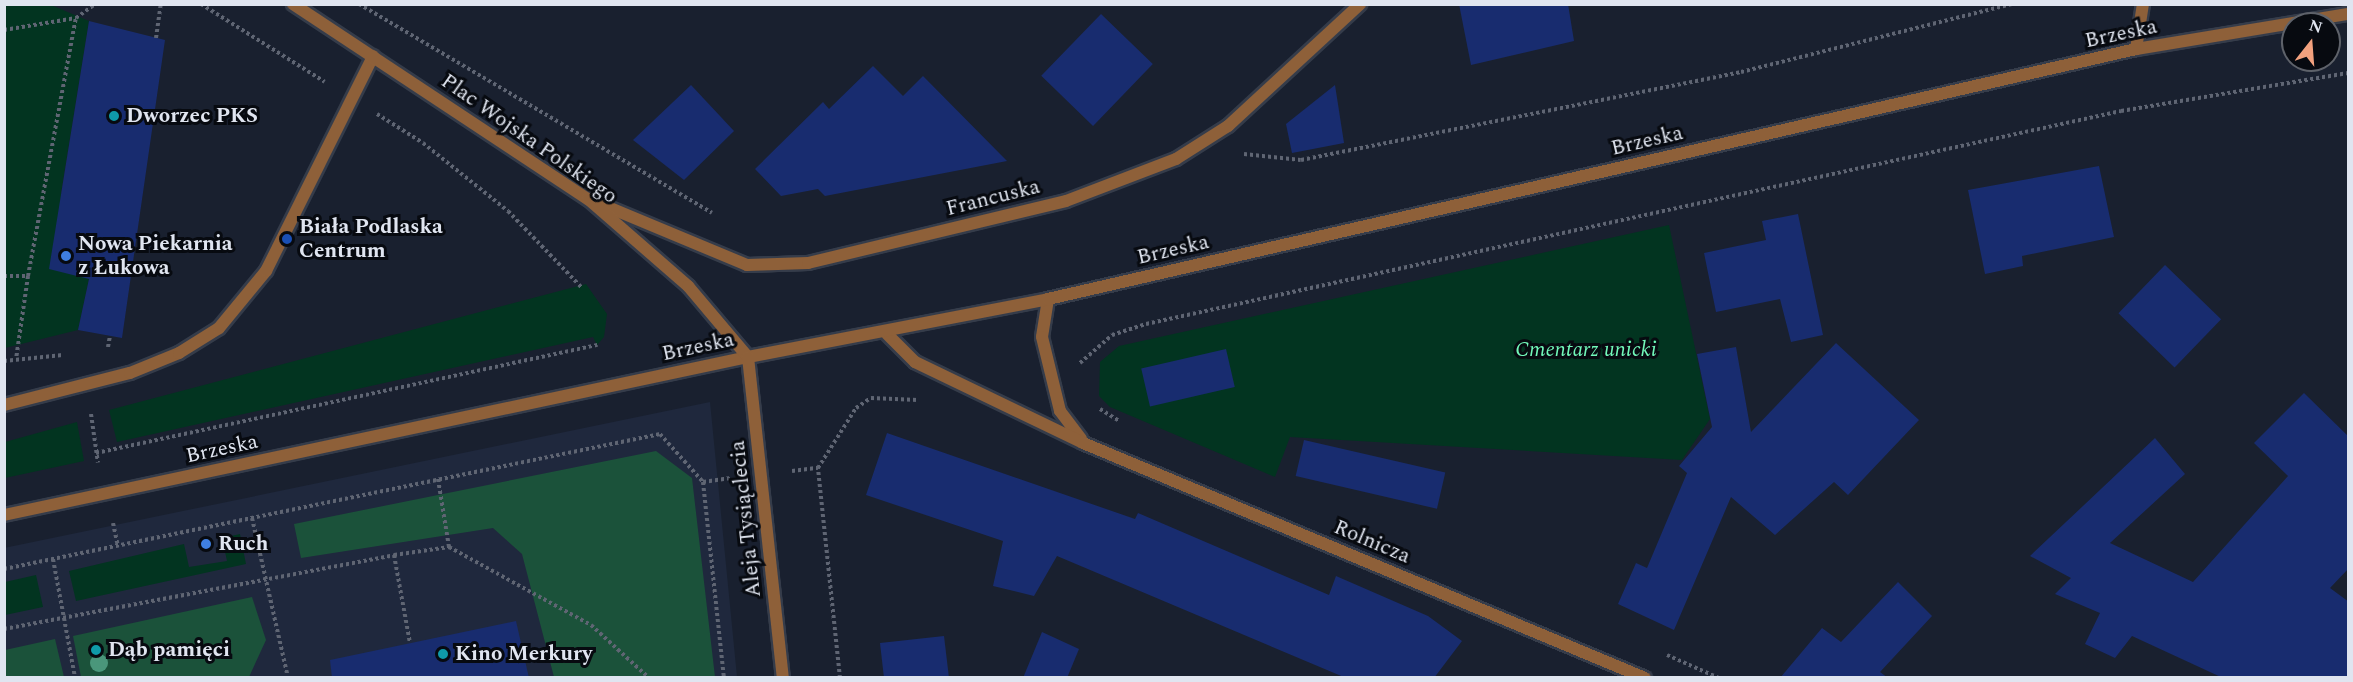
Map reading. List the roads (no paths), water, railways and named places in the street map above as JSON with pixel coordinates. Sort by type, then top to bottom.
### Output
[{"type":"street","name":"Plac Wojska Polskiego","points":[[293,4],[588,199],[688,286],[748,357]]},
{"type":"street","name":"Francuska","points":[[588,199],[747,265],[808,263],[1066,201],[1176,159],[1228,126],[1360,4]]},
{"type":"street","points":[[2136,49],[2143,4]]},
{"type":"street","name":"Brzeska","points":[[4,514],[748,357],[887,334],[1048,299],[2136,49],[2349,14]]},
{"type":"street","points":[[4,405],[130,373],[179,353],[219,328],[266,272],[373,56]]},
{"type":"street","points":[[1048,299],[1042,337],[1055,393],[1060,411],[1083,442]]},
{"type":"street","name":"Rolnicza","points":[[887,334],[915,362],[1083,442],[1646,678]]},
{"type":"street","name":"Aleja Tysiąclecia","points":[[748,357],[783,678]]},
{"type":"place","name":"Dworzec PKS","points":[[114,116]]},
{"type":"place","name":"Biała Podlaska Centrum","points":[[287,239]]},
{"type":"place","name":"Nowa Piekarnia z Łukowa","points":[[66,256]]},
{"type":"place","name":"Ruch","points":[[206,544]]},
{"type":"place","name":"Dąb pamięci","points":[[96,650]]},
{"type":"place","name":"Kino Merkury","points":[[443,654]]},
{"type":"park label","name":"Cmentarz unicki","points":[[1586,350]]}]
